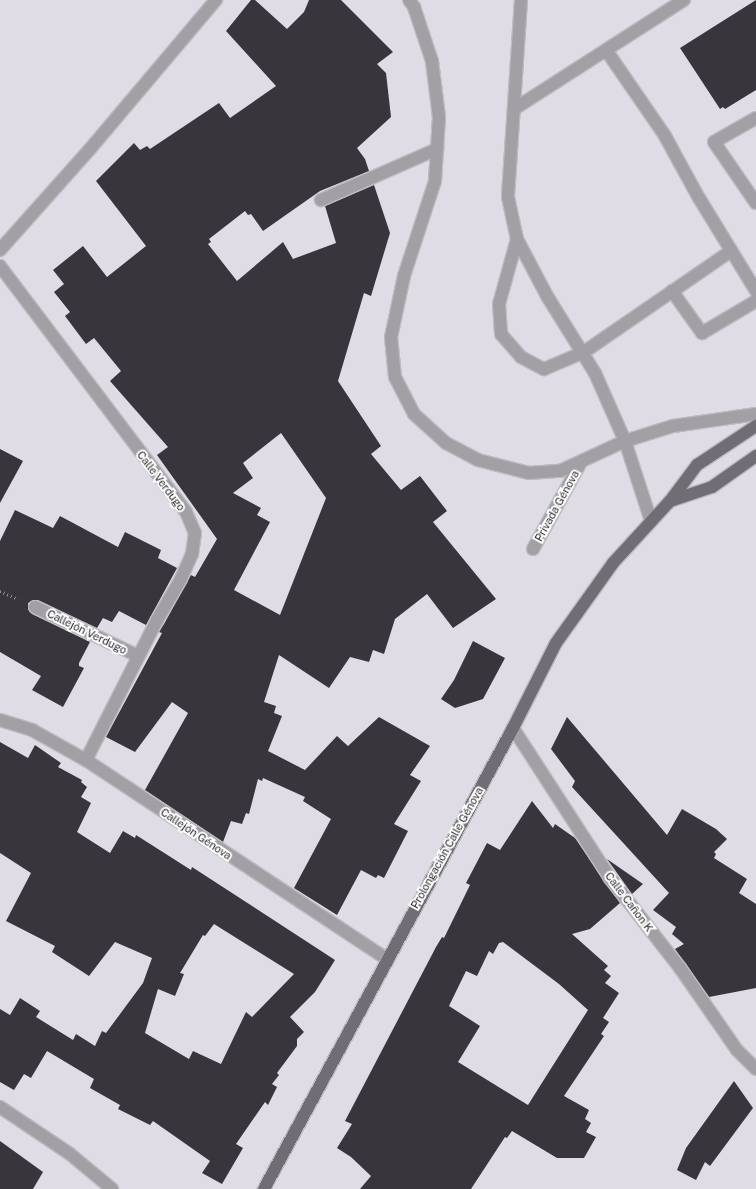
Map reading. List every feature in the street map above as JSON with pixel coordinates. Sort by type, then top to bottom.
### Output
[{"type":"main road","name":"Prolongación Calle Génova","points":[[264,1189],[513,728],[556,643],[613,563],[670,501],[697,465],[756,426]]},
{"type":"main road","points":[[670,501],[712,487],[756,456]]},
{"type":"street","points":[[0,250],[90,149],[216,0]]},
{"type":"street","points":[[409,0],[414,7],[432,61],[439,117],[435,181],[404,276],[391,338],[395,377],[414,414],[446,443],[478,460],[529,474],[560,471],[626,441],[673,426],[756,414]]},
{"type":"street","points":[[521,0],[508,197],[517,239],[547,296],[584,352],[626,441],[651,521]]},
{"type":"street","points":[[514,109],[684,0]]},
{"type":"street","points":[[606,50],[665,136],[731,251],[756,291]]},
{"type":"street","points":[[756,118],[714,142],[756,203]]},
{"type":"street","points":[[321,200],[437,149]]},
{"type":"street","points":[[517,239],[499,304],[501,334],[521,357],[544,369],[584,352],[731,251]]},
{"type":"street","name":"Calle Verdugo","points":[[0,266],[186,512],[195,533],[192,554],[181,579],[138,656],[86,760]]},
{"type":"street","points":[[672,291],[702,333],[756,301]]},
{"type":"street","name":"Privada Génova","points":[[533,549],[581,462]]},
{"type":"street","name":"Callejón Verdugo","points":[[35,607],[138,656]]},
{"type":"street","name":"Callejón Génova","points":[[0,720],[32,730],[86,760],[387,959]]},
{"type":"street","name":"Calle Cañon K","points":[[513,728],[610,878],[680,968],[737,1050],[756,1069]]},
{"type":"street","points":[[0,1106],[70,1154],[112,1189]]},
{"type":"building","points":[[251,0],[255,0],[287,29],[304,12],[309,0],[341,0],[393,52],[377,64],[386,73],[391,117],[357,148],[365,159],[369,171],[320,191],[263,231],[251,214],[248,215],[245,211],[209,239],[211,242],[208,244],[237,281],[283,242],[293,259],[336,243],[325,206],[374,185],[390,233],[371,296],[364,293],[338,381],[381,446],[371,454],[401,490],[420,476],[447,511],[433,522],[496,599],[453,628],[427,594],[395,619],[384,654],[373,650],[369,662],[350,657],[329,688],[279,655],[264,702],[276,706],[274,713],[282,716],[268,751],[305,770],[337,736],[348,746],[379,717],[430,746],[410,775],[421,781],[394,824],[408,831],[384,878],[378,875],[376,878],[361,870],[337,915],[294,888],[331,819],[303,801],[305,797],[263,778],[262,781],[258,779],[249,814],[246,813],[242,824],[231,821],[223,842],[145,790],[188,713],[172,702],[135,752],[106,737],[162,633],[159,632],[191,575],[195,577],[217,539],[157,455],[168,447],[110,381],[121,371],[94,338],[86,344],[65,316],[70,312],[54,292],[64,284],[53,270],[83,246],[107,277],[146,246],[96,181],[134,143],[140,150],[147,146],[150,149],[219,103],[230,118],[276,86],[226,31]],"holes":[[[281,433],[326,498],[280,615],[234,590],[270,522],[257,515],[261,508],[233,493],[253,478],[243,463]]]},
{"type":"building","points":[[756,0],[756,90],[725,109],[723,107],[720,109],[680,48]]},
{"type":"building","points":[[0,449],[23,461],[0,503]]},
{"type":"building","points":[[15,510],[53,528],[60,516],[118,547],[125,532],[161,550],[158,558],[177,568],[146,625],[119,611],[112,622],[103,618],[97,628],[38,600],[28,603],[28,608],[32,614],[90,642],[79,663],[79,666],[84,668],[63,707],[32,690],[41,676],[0,652],[0,541]]},
{"type":"building","points":[[473,641],[505,658],[483,699],[455,708],[441,699],[454,680]]},
{"type":"building","points":[[567,717],[667,835],[682,809],[716,829],[727,839],[714,852],[716,854],[714,858],[747,879],[739,893],[756,904],[756,988],[709,997],[675,949],[684,944],[672,934],[676,927],[653,910],[669,893],[572,787],[575,781],[551,749]]},
{"type":"building","points":[[0,742],[28,758],[35,745],[61,763],[58,767],[82,780],[81,782],[87,787],[81,797],[91,803],[77,832],[110,853],[123,831],[135,838],[136,835],[191,870],[192,867],[335,960],[315,992],[290,1017],[304,1032],[297,1039],[297,1046],[277,1073],[279,1075],[272,1084],[277,1087],[268,1105],[265,1102],[236,1144],[243,1148],[222,1184],[202,1173],[210,1161],[153,1121],[150,1125],[118,1109],[120,1105],[90,1088],[94,1079],[47,1051],[31,1078],[24,1074],[14,1090],[0,1082],[0,1009],[10,1015],[20,998],[40,1011],[36,1017],[73,1040],[76,1034],[95,1046],[102,1031],[106,1033],[143,983],[152,958],[115,942],[89,976],[52,952],[55,946],[6,921],[31,873],[0,853]],"holes":[[[214,924],[294,974],[252,1017],[246,1012],[221,1064],[193,1051],[189,1059],[145,1033],[158,989],[175,996],[184,974],[180,973],[203,935],[205,936]]]},
{"type":"building","points":[[532,801],[553,828],[555,824],[575,838],[620,903],[590,929],[572,934],[608,966],[604,970],[611,976],[605,983],[619,993],[603,1018],[609,1022],[601,1034],[604,1036],[564,1096],[589,1110],[585,1119],[591,1123],[586,1132],[596,1137],[584,1158],[557,1158],[512,1131],[507,1138],[505,1137],[471,1189],[360,1189],[371,1176],[351,1157],[337,1148],[352,1124],[345,1121],[436,947],[442,937],[444,938],[470,885],[466,883],[487,843],[500,850]],"holes":[[[503,942],[559,984],[588,1010],[528,1105],[458,1062],[480,1026],[449,1006],[466,971],[477,976],[489,951],[493,954],[499,943]]]},
{"type":"building","points":[[607,859],[643,884],[632,894]]},
{"type":"building","points":[[734,1081],[753,1108],[710,1166],[705,1162],[696,1180],[677,1170],[686,1148]]},
{"type":"building","points":[[0,1141],[43,1172],[33,1189],[0,1189]]}]
